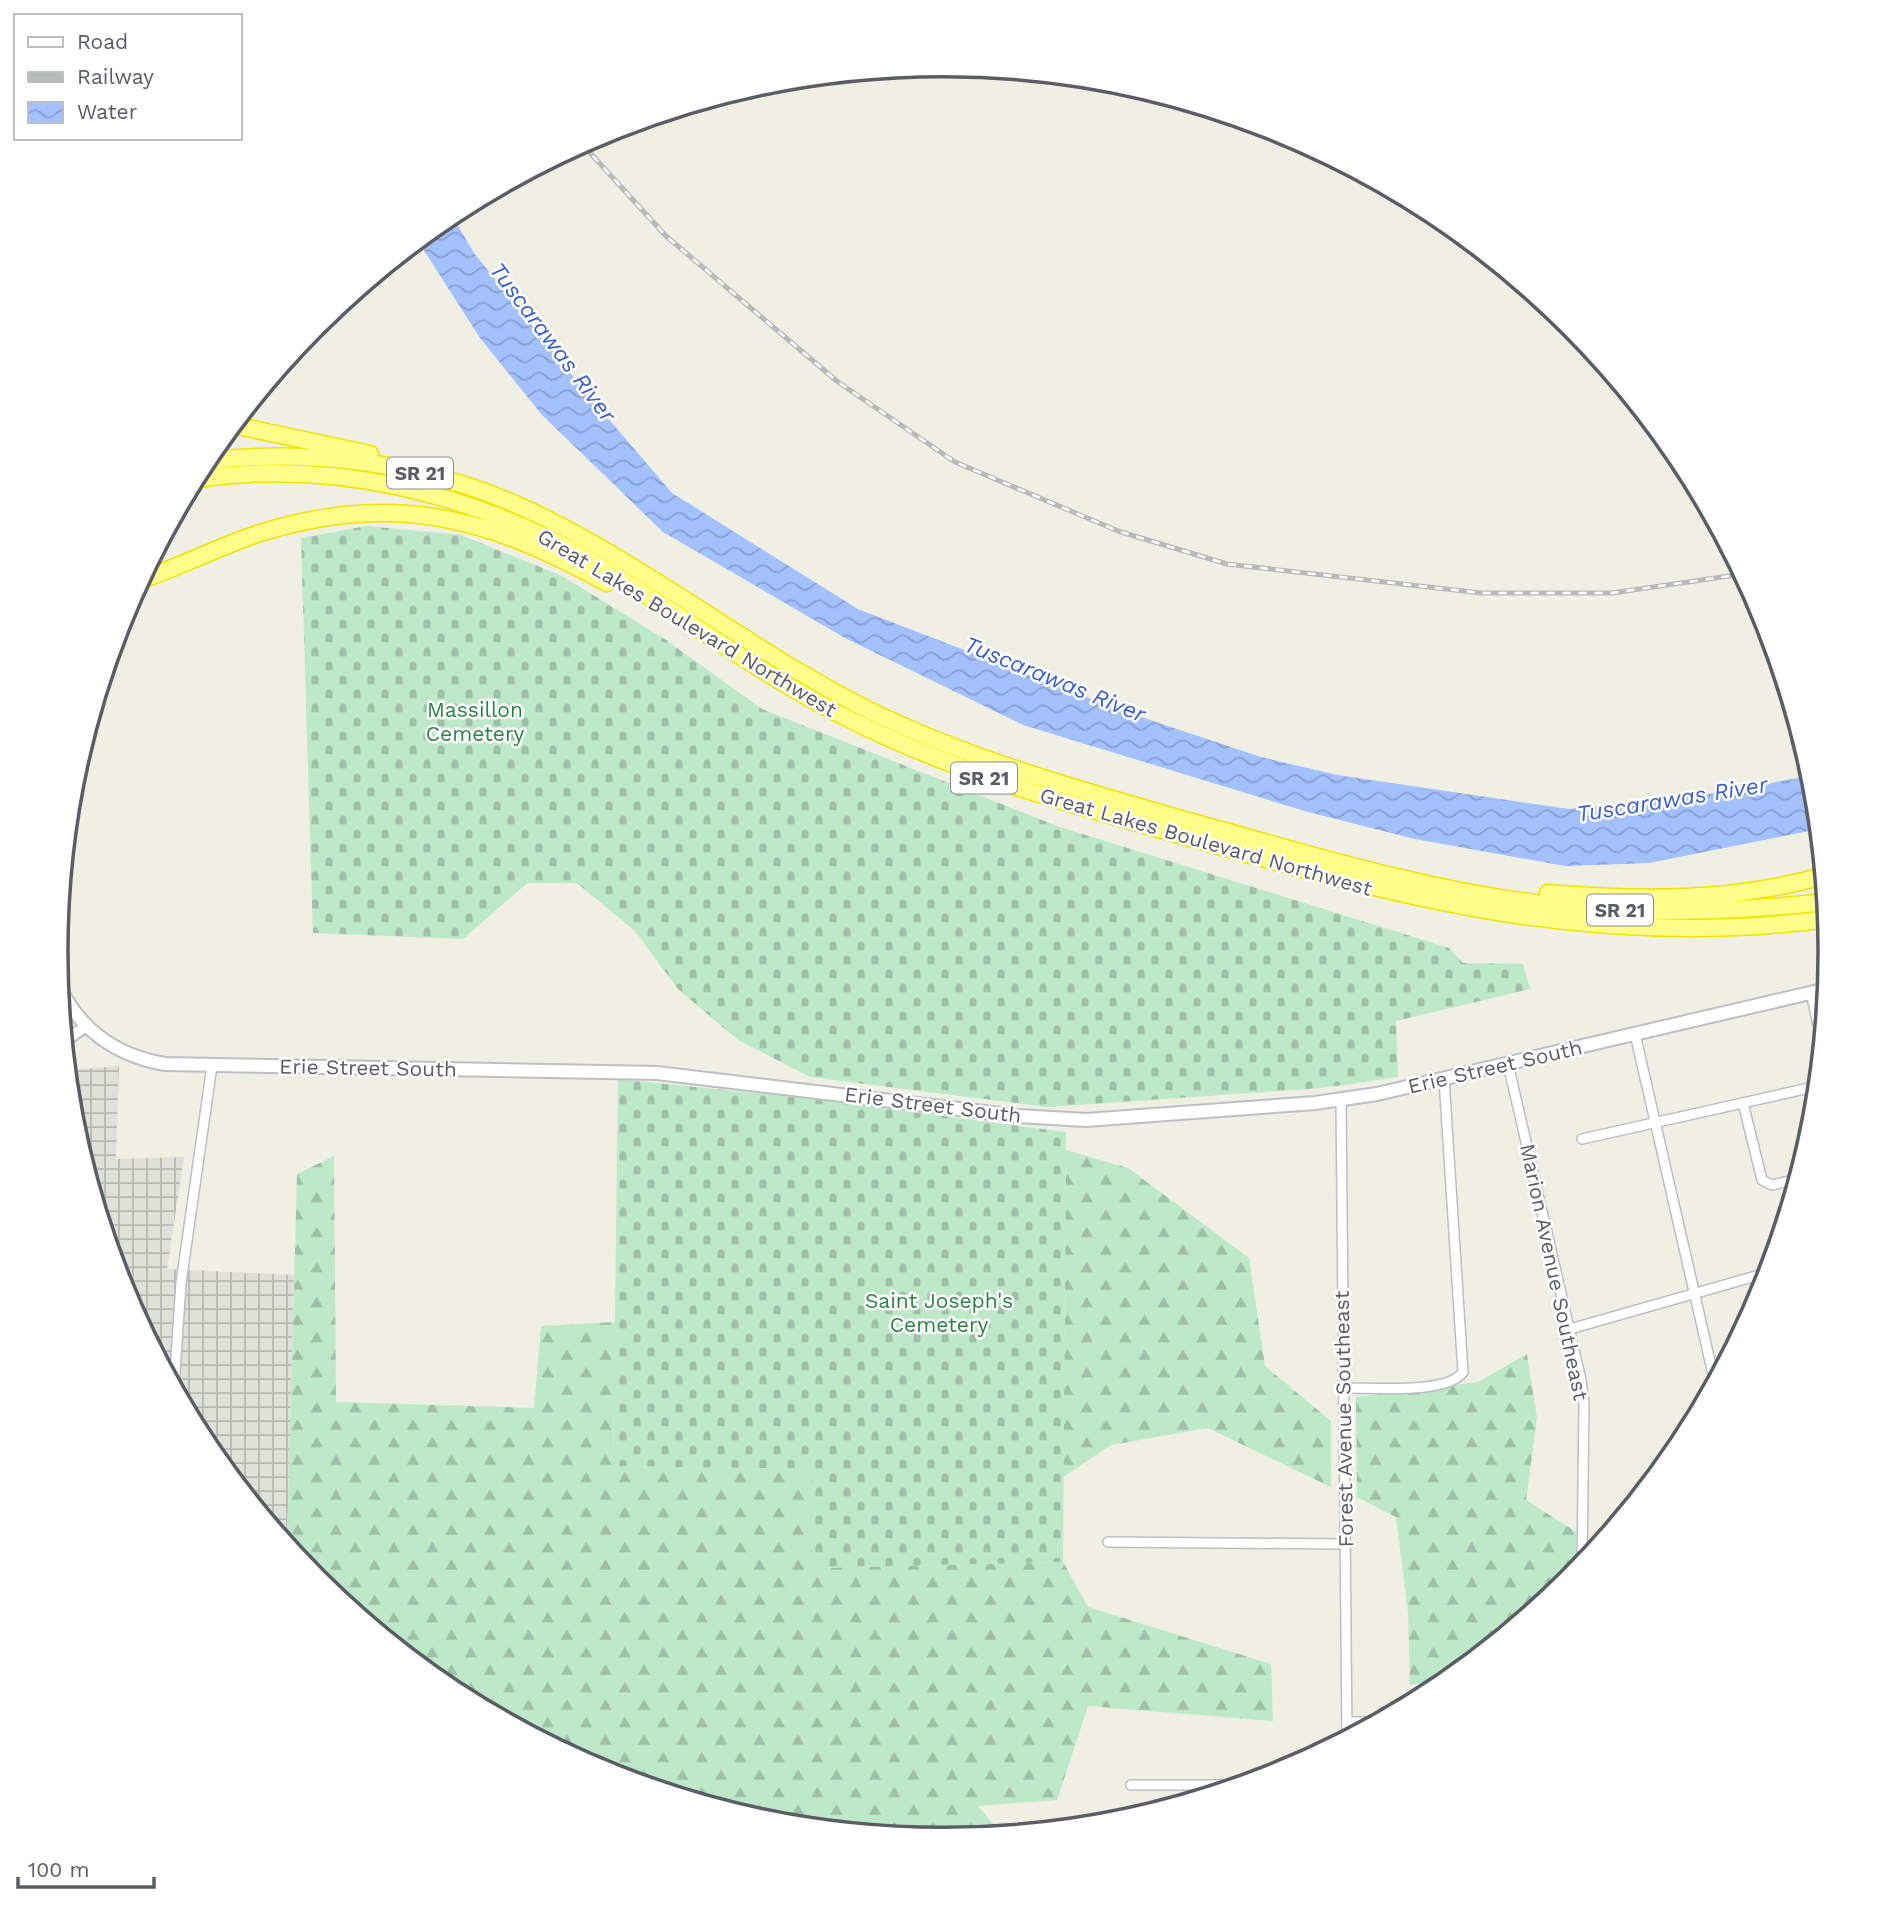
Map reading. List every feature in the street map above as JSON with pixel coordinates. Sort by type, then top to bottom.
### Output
[{"type":"highway","points":[[244,427],[412,464],[478,483],[554,514],[618,559]]},
{"type":"highway","name":"Great Lakes Boulevard Northwest","points":[[220,460],[267,457],[328,458],[373,463],[431,475],[525,508],[618,559],[808,678],[881,716],[956,748],[1073,788],[1415,881],[1533,902],[1626,910],[1709,911],[1817,903]]},
{"type":"highway","name":"Great Lakes Boulevard Northwest","points":[[209,478],[275,473],[329,476],[377,482],[457,501],[507,519],[558,544],[843,716],[963,770],[1047,797],[1343,880],[1444,905],[1593,925],[1728,928],[1818,920]]},
{"type":"highway","points":[[155,575],[257,534],[293,524],[364,513],[426,514],[459,520],[512,536],[564,559],[669,618],[695,628]]},
{"type":"highway","points":[[1415,881],[1454,881],[1598,897],[1665,897],[1762,890],[1815,878]]},
{"type":"main road","name":"Erie Street South","points":[[70,1002],[86,1026],[108,1044],[141,1059],[165,1064],[657,1073],[1018,1116],[1086,1120],[1341,1100],[1444,1079],[1818,991]]},
{"type":"street","points":[[1811,993],[1816,1017]]},
{"type":"street","points":[[73,1036],[86,1026]]},
{"type":"street","points":[[1635,1034],[1712,1370]]},
{"type":"street","name":"Marion Avenue Southeast","points":[[1508,1064],[1570,1329],[1584,1404],[1582,1550]]},
{"type":"street","points":[[175,1370],[181,1283],[212,1066]]},
{"type":"street","points":[[1344,1388],[1426,1387],[1454,1380],[1463,1372],[1444,1079]]},
{"type":"street","points":[[1582,1139],[1808,1088]]},
{"type":"street","name":"Forest Avenue Southeast","points":[[1341,1100],[1348,1728]]},
{"type":"street","points":[[1743,1102],[1762,1180],[1772,1185],[1788,1181]]},
{"type":"street","points":[[1570,1329],[1756,1276]]},
{"type":"street","points":[[1108,1542],[1345,1544]]},
{"type":"street","points":[[1348,1722],[1359,1722]]},
{"type":"street","points":[[1131,1785],[1212,1785]]},
{"type":"shaded area","points":[[119,1066],[116,1159],[184,1157],[167,1269],[294,1275],[287,1532],[216,1439],[159,1340],[135,1287],[98,1179],[76,1069]]},
{"type":"green space","name":"Massillon Cemetery","points":[[366,526],[461,535],[562,576],[666,640],[762,709],[1057,826],[1449,948],[1463,963],[1523,964],[1530,989],[1396,1021],[1398,1077],[1322,1088],[1048,1107],[810,1077],[738,1040],[678,989],[635,931],[577,883],[527,883],[463,939],[313,933],[301,538]]},
{"type":"green space","name":"Saint Joseph's Cemetery","points":[[618,1079],[814,1099],[1066,1132],[1063,1562],[812,1568],[812,1469],[613,1466]]},
{"type":"green space","points":[[1066,1150],[1128,1168],[1249,1258],[1265,1366],[1331,1421],[1331,1487],[1208,1428],[1111,1445],[1063,1477]]},
{"type":"green space","points":[[334,1156],[336,1402],[534,1408],[541,1326],[615,1322],[613,1466],[812,1469],[812,1568],[1063,1562],[1088,1607],[1271,1664],[1273,1721],[1088,1706],[1057,1800],[978,1806],[995,1826],[944,1828],[829,1820],[717,1798],[609,1761],[506,1710],[457,1680],[366,1611],[287,1532],[297,1174]]},
{"type":"green space","points":[[1527,1354],[1537,1418],[1526,1500],[1576,1532],[1576,1557],[1521,1611],[1476,1647],[1427,1682],[1410,1685],[1408,1612],[1396,1517],[1357,1497],[1356,1397],[1478,1382]]},
{"type":"water","name":"Tuscarawas River","points":[[457,225],[474,253],[582,388],[672,493],[858,609],[1120,710],[1261,757],[1337,775],[1569,809],[1726,792],[1801,777],[1810,831],[1649,863],[1565,866],[1415,839],[1308,812],[1023,725],[845,638],[663,532],[542,415],[480,338],[423,249]]},
{"type":"railway","points":[[590,153],[666,236],[838,382],[955,462],[1118,531],[1227,564],[1481,593],[1612,593],[1733,575]]}]
